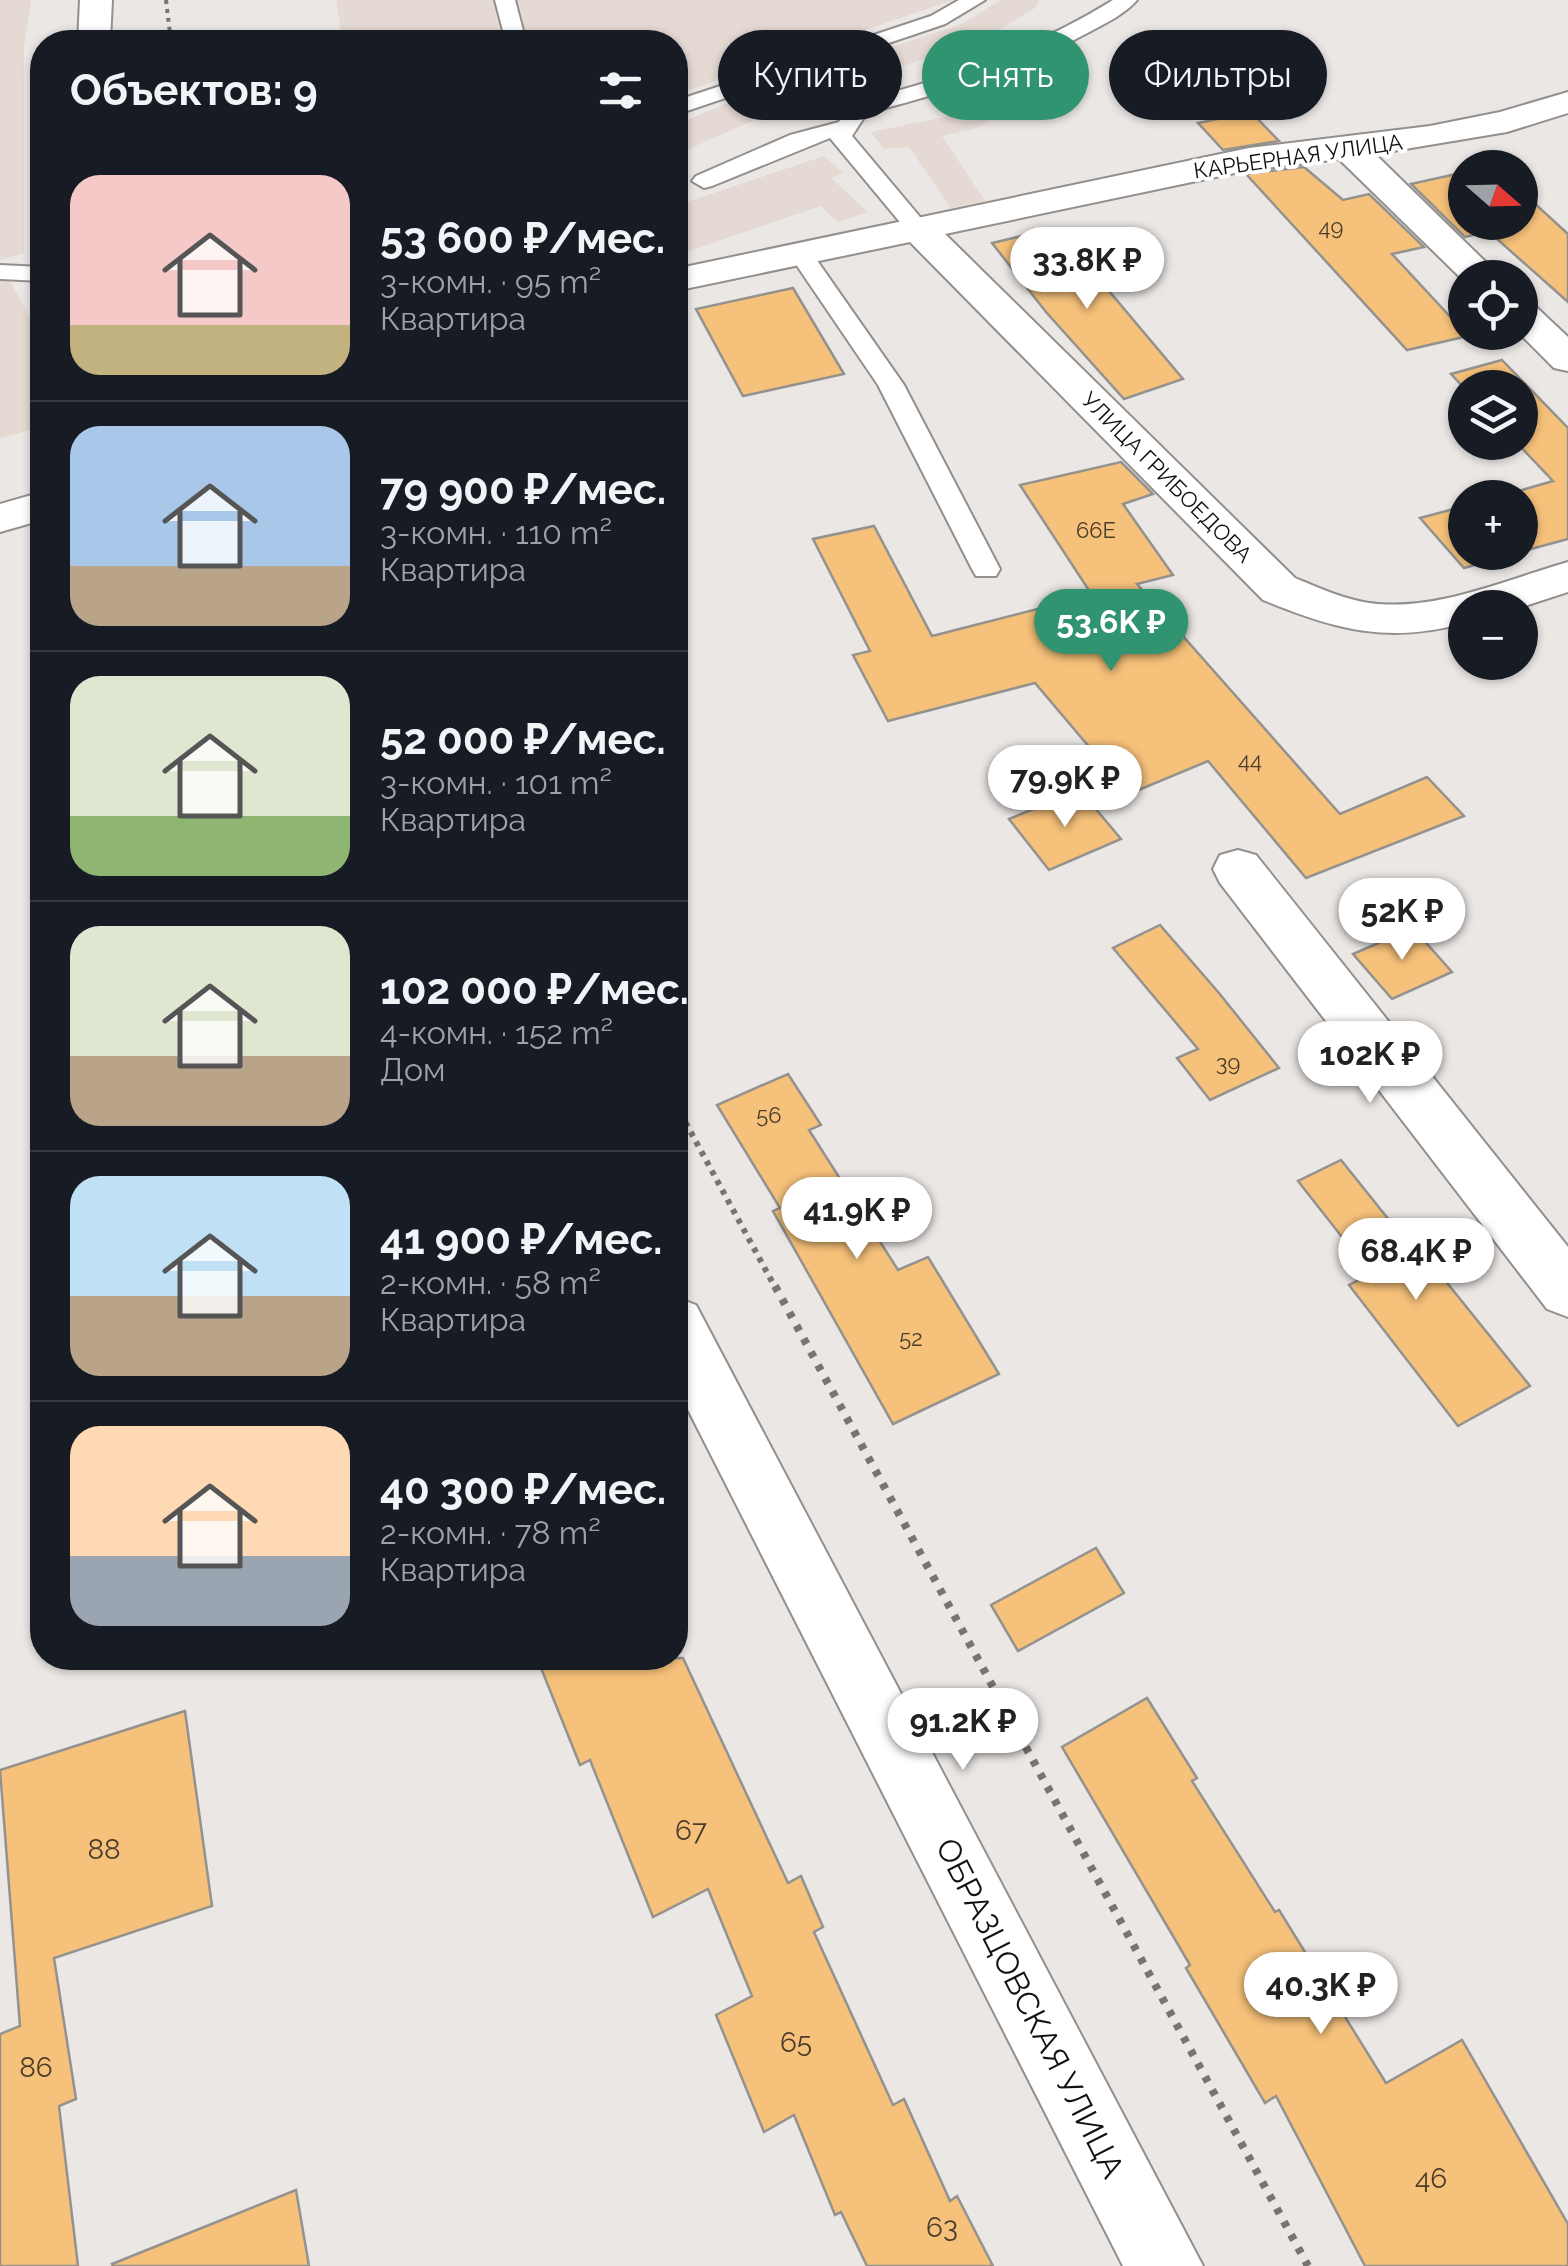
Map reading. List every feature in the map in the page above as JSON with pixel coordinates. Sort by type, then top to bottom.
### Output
[{"type":"street","points":[[95,30],[96,0]]},
{"type":"street","name":"КАРЬЕРНАЯ УЛИЦА","points":[[688,277],[1249,159],[1350,150],[1507,121],[1568,102]]},
{"type":"street","points":[[1350,150],[1464,260]]},
{"type":"street","name":"УЛИЦА ГРИБОЕДОВА","points":[[917,228],[1280,589],[1333,611],[1396,622],[1448,613]]},
{"type":"street","points":[[1538,330],[1568,359]]},
{"type":"street","points":[[0,518],[30,509]]},
{"type":"street","name":"УЛИЦА ГРИБОЕДОВА","points":[[1525,590],[1568,577]]},
{"type":"street","points":[[1238,869],[1568,1290]]},
{"type":"street","name":"ОБРАЗЦОВСКАЯ УЛИЦА","points":[[688,1349],[1164,2266]]},
{"type":"lane","points":[[506,0],[513,30]]},
{"type":"lane","points":[[688,104],[938,20],[975,0]]},
{"type":"lane","points":[[917,228],[840,137],[859,108],[962,82],[1010,64],[1127,0]]},
{"type":"lane","points":[[704,181],[798,140],[848,126]]},
{"type":"lane","points":[[801,254],[891,385],[986,569]]},
{"type":"lane","points":[[0,272],[30,273]]},
{"type":"path","points":[[166,0],[170,30]]},
{"type":"path","points":[[688,1127],[1308,2266]]},
{"type":"shaded area","points":[[0,0],[31,0],[24,47],[24,253],[0,260]]},
{"type":"shaded area","points":[[336,0],[953,0],[865,30],[718,30],[718,80],[688,91],[688,30],[341,30]]},
{"type":"shaded area","points":[[1001,0],[1039,0],[1035,8],[999,30],[944,30],[962,24]]},
{"type":"shaded area","points":[[922,37],[922,59],[902,66],[902,44]]},
{"type":"shaded area","points":[[718,107],[718,120],[755,120],[688,149],[688,120]]},
{"type":"shaded area","points":[[930,120],[991,120],[942,136],[985,201],[951,208],[909,147],[884,149],[871,132]]},
{"type":"shaded area","points":[[824,156],[843,173],[831,178],[868,212],[838,222],[820,206],[688,252],[688,202]]},
{"type":"shaded area","points":[[0,264],[30,317],[30,430],[0,438]]},
{"type":"building","points":[[1259,120],[1279,141],[1223,150],[1198,123]]},
{"type":"building","points":[[1304,167],[1343,200],[1369,194],[1424,247],[1392,254],[1448,314],[1448,341],[1407,350],[1246,174]]},
{"type":"building","points":[[1448,176],[1448,220],[1411,184]]},
{"type":"building","points":[[1538,206],[1568,234],[1568,302],[1538,275],[1538,260],[1521,260],[1498,240],[1538,240]]},
{"type":"building","points":[[1056,228],[1183,379],[1124,399],[1046,312],[992,243]]},
{"type":"building","points":[[793,288],[844,374],[743,396],[696,309]]},
{"type":"building","points":[[1502,360],[1512,370],[1466,370]]},
{"type":"building","points":[[1538,397],[1568,428],[1568,539],[1538,547],[1538,485],[1553,481],[1533,460],[1538,460]]},
{"type":"building","points":[[1121,462],[1153,494],[1123,504],[1173,575],[1137,584],[1340,814],[1427,777],[1464,816],[1306,878],[1208,761],[1129,794],[1035,683],[888,721],[853,655],[870,651],[813,539],[874,526],[932,636],[1092,595],[1020,485]]},
{"type":"building","points":[[1448,511],[1448,550],[1420,518]]},
{"type":"building","points":[[1080,790],[1121,839],[1049,870],[1009,819]]},
{"type":"building","points":[[1160,925],[1279,1068],[1210,1100],[1177,1058],[1198,1049],[1113,948]]},
{"type":"building","points":[[1413,928],[1452,972],[1392,999],[1353,954]]},
{"type":"building","points":[[788,1074],[821,1125],[809,1130],[898,1270],[928,1257],[999,1374],[893,1424],[773,1211],[780,1208],[717,1105]]},
{"type":"building","points":[[1341,1160],[1414,1251],[1419,1248],[1530,1386],[1458,1426],[1349,1285],[1371,1274],[1298,1181]]},
{"type":"building","points":[[1096,1548],[1124,1593],[1018,1651],[991,1605]]},
{"type":"building","points":[[688,1669],[788,1883],[801,1876],[823,1927],[814,1932],[893,2105],[904,2099],[950,2201],[957,2196],[993,2266],[867,2266],[841,2212],[835,2215],[794,2115],[764,2132],[716,2015],[752,1996],[708,1889],[653,1917],[590,1760],[580,1765],[542,1670]]},
{"type":"building","points":[[1147,1698],[1197,1778],[1192,1781],[1275,1912],[1279,1910],[1386,2083],[1462,2040],[1568,2224],[1568,2266],[1365,2266],[1276,2096],[1265,2103],[1186,1968],[1190,1965],[1062,1747]]},
{"type":"building","points":[[185,1711],[212,1906],[54,1958],[76,2099],[59,2106],[78,2266],[0,2266],[0,2034],[20,2026],[0,1770]]},
{"type":"building","points":[[296,2190],[309,2266],[112,2264]]}]
